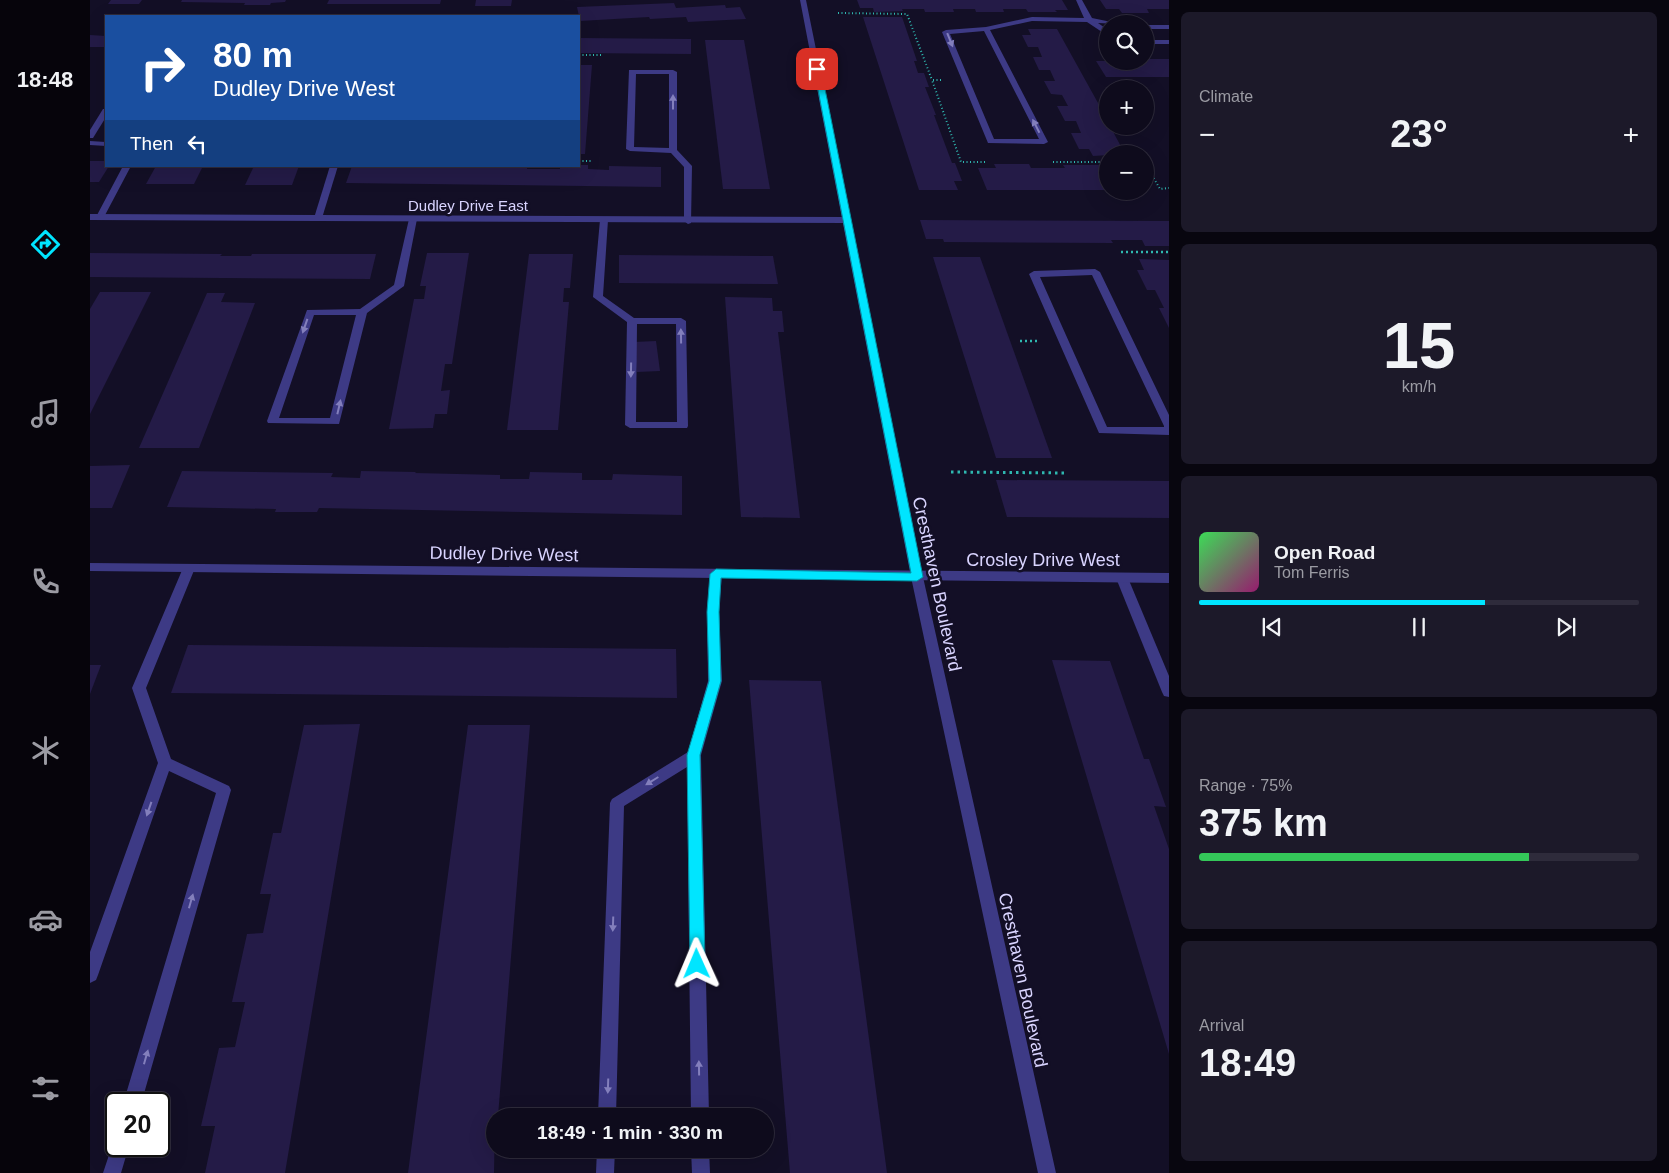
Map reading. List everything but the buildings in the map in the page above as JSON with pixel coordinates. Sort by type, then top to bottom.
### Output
[{"type":"street","name":"Cresthaven Boulevard","points":[[803,0],[917,577],[1047,1173]]},
{"type":"street","points":[[1079,0],[1089,20],[1099,27]]},
{"type":"street","points":[[986,29],[1044,142],[991,141],[946,32],[986,29],[1032,19],[1099,21]]},
{"type":"street","points":[[1154,27],[1169,27]]},
{"type":"street","points":[[1154,42],[1169,42]]},
{"type":"street","points":[[673,150],[630,149],[632,72],[673,72],[673,150],[688,166],[688,220]]},
{"type":"street","points":[[90,136],[105,113]]},
{"type":"street","points":[[90,143],[105,144]]},
{"type":"street","points":[[95,217],[126,167]]},
{"type":"street","points":[[318,218],[334,167]]},
{"type":"street","name":"Dudley Drive East","points":[[95,217],[846,220]]},
{"type":"street","points":[[362,312],[336,422],[272,421],[310,312],[362,312],[399,286],[413,219]]},
{"type":"street","points":[[604,220],[598,297],[632,321],[681,321],[683,426],[630,425],[632,321]]},
{"type":"street","points":[[1169,426],[1095,272],[1034,274],[1103,431],[1169,431]]},
{"type":"street","name":"Dudley Drive West","points":[[90,567],[917,577]]},
{"type":"street","points":[[90,975],[165,763],[139,688],[189,568]]},
{"type":"street","points":[[700,1108],[694,755],[715,681],[713,612],[716,574]]},
{"type":"street","name":"Crosley Drive West","points":[[917,577],[1169,578]]},
{"type":"street","points":[[1122,578],[1169,692]]},
{"type":"street","points":[[607,1108],[617,803],[694,755]]},
{"type":"street","points":[[136,1092],[224,790],[165,763]]},
{"type":"street","points":[[112,1173],[117,1157]]},
{"type":"street","points":[[605,1173],[606,1158]]},
{"type":"street","points":[[700,1158],[701,1173]]},
{"type":"path","points":[[838,13],[907,14],[932,80]]},
{"type":"path","points":[[580,55],[601,55]]},
{"type":"path","points":[[580,161],[591,161]]},
{"type":"path","points":[[1154,178],[1160,189],[1169,188]]},
{"type":"path","points":[[1121,252],[1169,252]]},
{"type":"path","points":[[951,472],[1066,473]]},
{"type":"route","points":[[697,964],[694,755],[715,681],[713,612],[716,574],[917,577],[817,69]]}]
